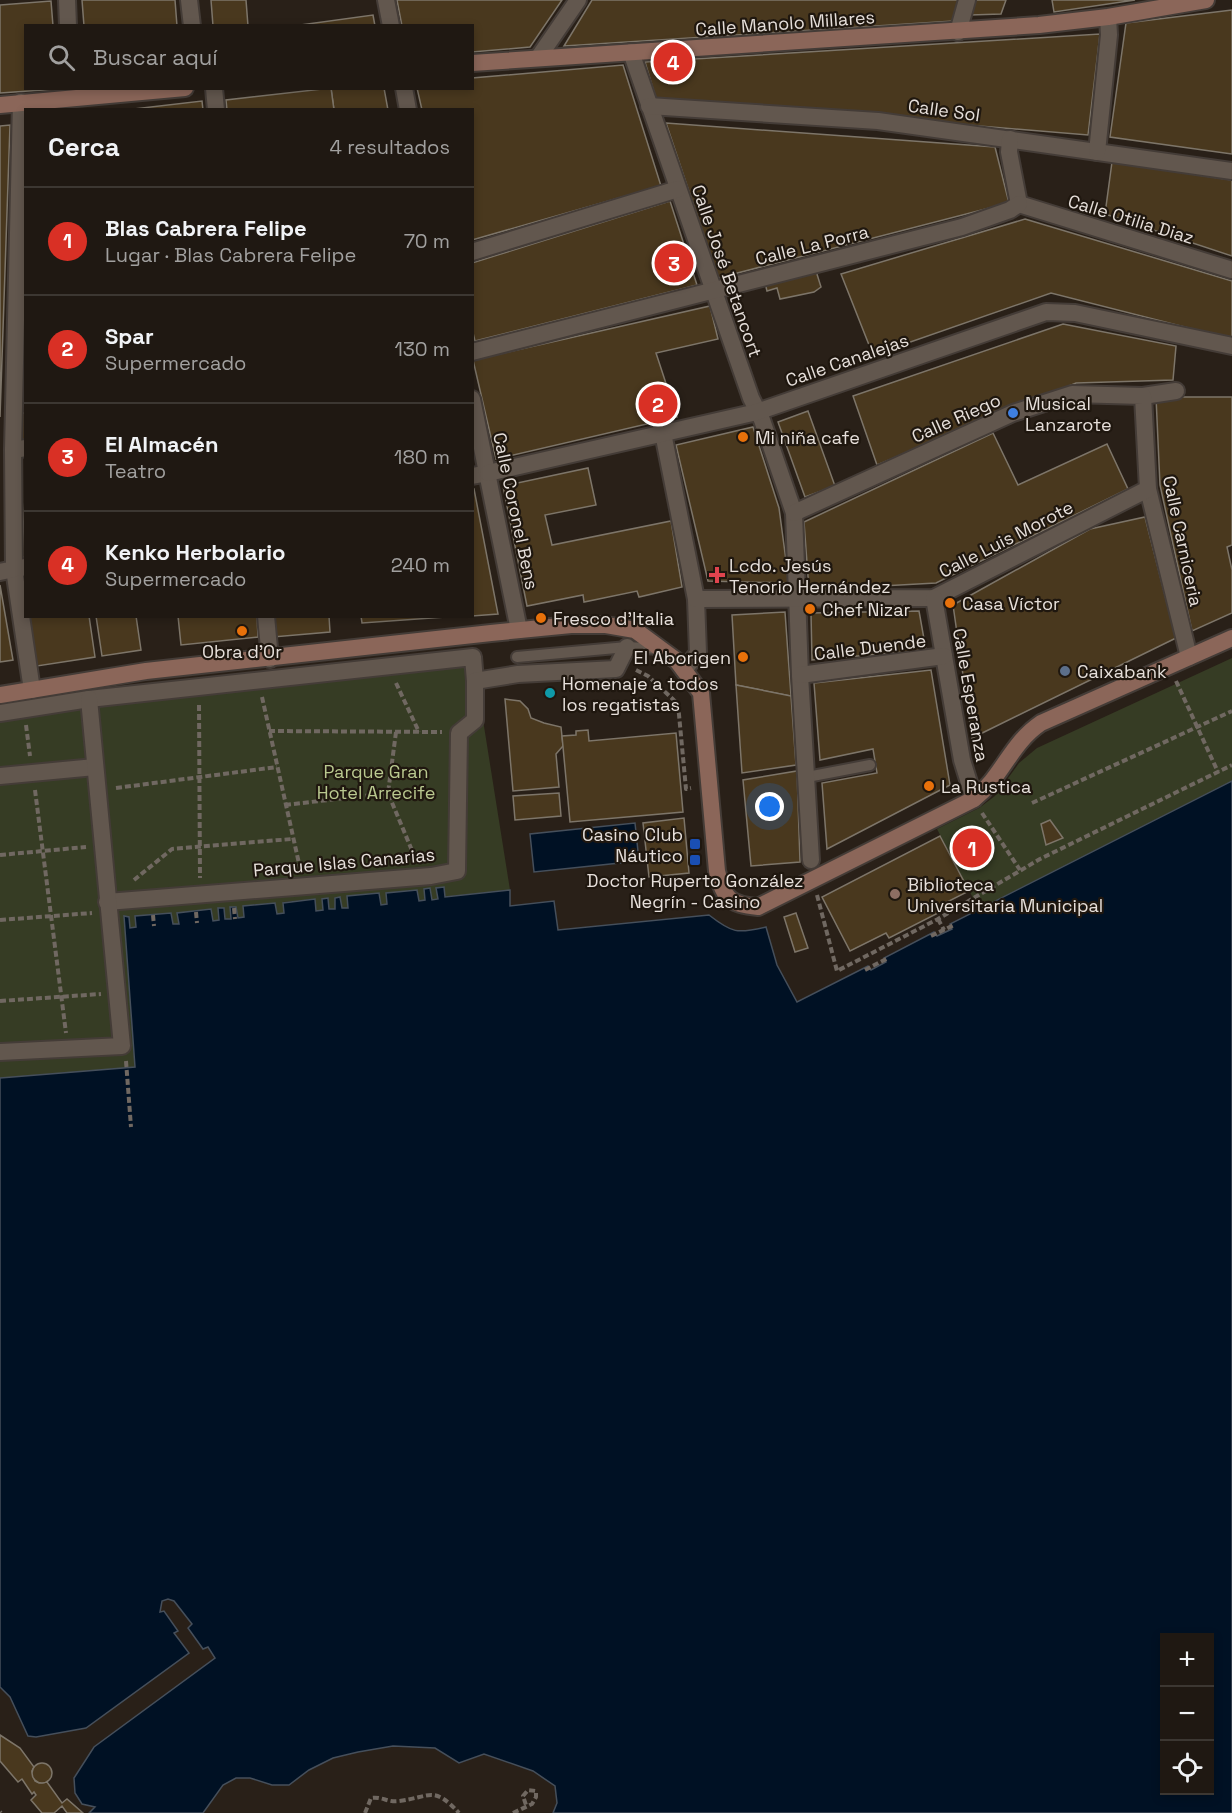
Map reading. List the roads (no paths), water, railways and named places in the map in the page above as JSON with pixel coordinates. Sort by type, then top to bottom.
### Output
[{"type":"main road","name":"Calle Manolo Millares","points":[[474,63],[958,32],[1108,17],[1206,0]]},
{"type":"main road","points":[[0,105],[73,94],[148,90]]},
{"type":"main road","points":[[0,695],[146,671],[519,630],[571,625],[606,625],[635,630],[677,661],[701,693],[720,886],[728,898],[741,906],[758,907],[974,799],[993,781],[1027,733],[1041,723],[1232,638]]},
{"type":"street","points":[[67,0],[69,24]]},
{"type":"street","points":[[189,0],[192,24]]},
{"type":"street","points":[[386,0],[391,24]]},
{"type":"street","points":[[538,58],[578,0]]},
{"type":"street","points":[[958,32],[967,0]]},
{"type":"street","points":[[1097,152],[1109,35],[1108,17]]},
{"type":"street","name":"Calle José Betancort","points":[[632,52],[751,398],[762,420],[794,513],[800,675],[811,860]]},
{"type":"street","points":[[214,90],[216,108]]},
{"type":"street","points":[[404,90],[408,108]]},
{"type":"street","points":[[21,102],[19,449],[13,570],[32,690]]},
{"type":"street","name":"Calle Sol","points":[[649,106],[878,121],[1232,171]]},
{"type":"street","points":[[1010,139],[1009,152],[1019,204]]},
{"type":"street","points":[[474,251],[678,189]]},
{"type":"street","name":"Calle Otilia Diaz","points":[[1019,204],[1232,270]]},
{"type":"street","name":"Calle La Porra","points":[[474,351],[962,227],[1010,210],[1019,204]]},
{"type":"street","name":"Calle Canalejas","points":[[480,475],[757,412],[1046,312],[1075,313],[1232,346]]},
{"type":"street","name":"Calle Riego","points":[[794,513],[1013,413],[1072,394],[1143,396],[1176,392]]},
{"type":"street","name":"Calle Carniceria","points":[[1143,396],[1149,489],[1189,657]]},
{"type":"street","name":"Calle Coronel Bens","points":[[474,418],[480,475],[519,630]]},
{"type":"street","points":[[663,433],[696,599],[698,653],[684,670]]},
{"type":"street","name":"Calle Luis Morote","points":[[696,599],[934,598],[1149,489]]},
{"type":"street","name":"Calle Esperanza","points":[[934,598],[962,760],[974,799]]},
{"type":"street","points":[[266,618],[270,658]]},
{"type":"street","points":[[0,713],[89,699],[473,657],[475,681],[518,674],[616,669],[627,647]]},
{"type":"street","name":"Calle Duende","points":[[800,675],[944,656]]},
{"type":"street","name":"Parque Islas Canarias","points":[[108,907],[200,893],[422,877],[457,872],[459,733],[475,720],[475,681]]},
{"type":"street","points":[[0,1052],[122,1046],[89,699]]},
{"type":"street","points":[[0,776],[95,767]]},
{"type":"lane","points":[[517,657],[627,647],[664,652]]},
{"type":"lane","points":[[807,777],[870,765]]},
{"type":"water","points":[[1232,781],[1232,1813],[553,1813],[557,1803],[555,1786],[533,1771],[484,1754],[459,1763],[435,1748],[393,1746],[333,1758],[309,1770],[289,1785],[272,1785],[250,1778],[236,1778],[223,1785],[203,1813],[89,1813],[95,1807],[82,1804],[75,1793],[74,1778],[94,1747],[215,1658],[208,1647],[203,1649],[188,1628],[192,1624],[174,1601],[168,1599],[162,1601],[160,1612],[164,1611],[178,1631],[174,1633],[189,1653],[86,1728],[36,1737],[28,1736],[10,1697],[0,1687],[0,1078],[135,1067],[124,916],[129,917],[130,928],[136,927],[135,916],[171,913],[173,924],[179,924],[177,913],[211,909],[213,921],[219,920],[218,908],[224,908],[225,919],[231,919],[230,907],[236,907],[238,918],[244,917],[243,906],[275,903],[277,914],[284,913],[283,903],[315,899],[316,911],[323,910],[322,899],[328,898],[329,909],[335,909],[335,898],[340,897],[342,908],[348,908],[347,896],[379,893],[381,905],[387,904],[386,893],[417,890],[419,901],[425,900],[424,889],[430,888],[432,900],[438,899],[436,888],[444,887],[445,897],[510,890],[510,906],[554,901],[558,930],[709,915],[729,929],[748,931],[766,927],[777,965],[797,1002],[868,966],[871,970],[886,962],[884,958],[934,932],[937,936],[952,929],[950,924]]},
{"type":"water","points":[[635,823],[639,861],[534,872],[530,834]]},
{"type":"place","name":"Kenko Herbolario","points":[[673,62]]},
{"type":"place","name":"El Almacén","points":[[674,263]]},
{"type":"place","name":"Spar","points":[[658,404]]},
{"type":"place","name":"Musical Lanzarote","points":[[1013,413]]},
{"type":"place","name":"Mi niña cafe","points":[[743,437]]},
{"type":"place","name":"Lcdo. Jesús Tenorio Hernández","points":[[717,575]]},
{"type":"place","name":"Casa Víctor","points":[[950,603]]},
{"type":"place","name":"Chef Nizar","points":[[810,609]]},
{"type":"place","name":"Fresco d'Italia","points":[[541,618]]},
{"type":"place","name":"Obra d'Or","points":[[242,631]]},
{"type":"place","name":"El Aborigen","points":[[743,657]]},
{"type":"place","name":"Caixabank","points":[[1065,671]]},
{"type":"place","name":"Homenaje a todos los regatistas","points":[[550,693]]},
{"type":"place","name":"La Rustica","points":[[929,786]]},
{"type":"place","name":"Casino Club Náutico","points":[[695,844]]},
{"type":"place","name":"Blas Cabrera Felipe","points":[[972,848]]},
{"type":"place","name":"Doctor Ruperto González Negrín - Casino","points":[[695,860]]},
{"type":"place","name":"Biblioteca Universitaria Municipal","points":[[895,894]]},
{"type":"park label","name":"Parque Gran Hotel Arrecife","points":[[376,781]]}]
